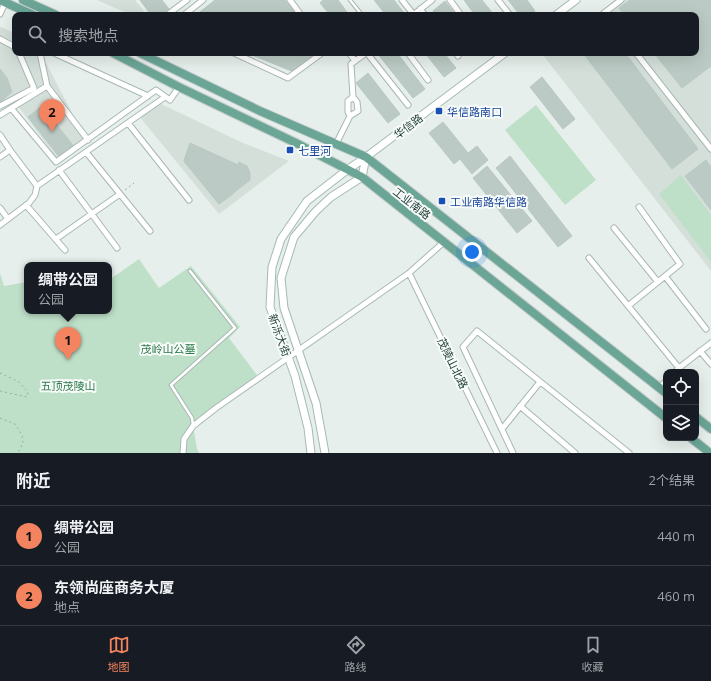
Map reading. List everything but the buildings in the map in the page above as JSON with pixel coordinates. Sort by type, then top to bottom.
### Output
[{"type":"main road","points":[[23,0],[49,12]]},
{"type":"main road","points":[[560,12],[576,0]]},
{"type":"main road","points":[[3,1],[27,12]]},
{"type":"main road","name":"工业南路","points":[[119,56],[362,177],[663,416]]},
{"type":"main road","name":"工业南路","points":[[146,56],[260,111],[366,157],[663,391]]},
{"type":"main road","name":"华信路","points":[[366,157],[501,56]]},
{"type":"main road","points":[[362,177],[366,157]]},
{"type":"main road","name":"新泺大街","points":[[312,453],[302,400],[270,307],[272,267],[281,239],[307,201],[366,157]]},
{"type":"main road","name":"新泺大街","points":[[325,453],[316,403],[284,308],[281,278],[294,237],[316,211],[331,197],[362,177]]},
{"type":"main road","points":[[699,419],[711,429]]},
{"type":"main road","points":[[695,441],[710,453]]},
{"type":"street","points":[[170,12],[187,0]]},
{"type":"street","points":[[188,12],[203,0]]},
{"type":"street","points":[[290,0],[299,12]]},
{"type":"street","points":[[402,0],[412,12]]},
{"type":"street","points":[[417,12],[432,0]]},
{"type":"street","points":[[450,0],[459,12]]},
{"type":"street","points":[[498,0],[508,12]]},
{"type":"street","points":[[605,12],[621,0]]},
{"type":"street","points":[[0,14],[3,1]]},
{"type":"street","points":[[0,39],[12,45]]},
{"type":"street","points":[[0,106],[34,88],[19,56]]},
{"type":"street","points":[[41,56],[47,86],[88,140]]},
{"type":"street","points":[[61,56],[148,96]]},
{"type":"street","points":[[240,56],[288,78],[318,56]]},
{"type":"street","points":[[351,56],[355,61]]},
{"type":"street","points":[[336,144],[350,116],[358,111],[357,102],[353,97],[351,64],[362,56]]},
{"type":"street","points":[[368,56],[408,105]]},
{"type":"street","points":[[410,56],[428,80]]},
{"type":"street","points":[[638,56],[711,149]]},
{"type":"street","points":[[0,115],[47,86]]},
{"type":"street","points":[[11,108],[56,162],[156,90],[170,100],[179,87]]},
{"type":"street","points":[[0,225],[26,205],[35,195],[37,186],[165,97]]},
{"type":"street","points":[[350,116],[348,112],[348,101],[353,97]]},
{"type":"street","points":[[128,123],[189,200]]},
{"type":"street","points":[[0,135],[37,186]]},
{"type":"street","points":[[0,157],[10,150]]},
{"type":"street","points":[[86,152],[150,231]]},
{"type":"street","points":[[60,170],[117,248]]},
{"type":"street","points":[[56,240],[120,194]]},
{"type":"street","points":[[26,205],[65,250]]},
{"type":"street","points":[[628,306],[680,264],[639,207]]},
{"type":"street","points":[[0,208],[8,219]]},
{"type":"street","points":[[614,228],[658,282]]},
{"type":"street","points":[[183,453],[184,439],[193,426],[216,408],[408,273],[444,242]]},
{"type":"street","points":[[589,258],[676,369]]},
{"type":"street","name":"茂陵山北路","points":[[408,273],[497,453]]},
{"type":"street","points":[[665,276],[706,329]]},
{"type":"street","points":[[513,453],[463,346],[477,331],[629,453]]},
{"type":"street","points":[[678,369],[711,343]]},
{"type":"street","points":[[700,351],[711,364]]},
{"type":"street","points":[[502,429],[540,382]]},
{"type":"street","points":[[659,388],[663,384]]},
{"type":"street","points":[[520,406],[575,453]]},
{"type":"lane","points":[[350,0],[360,12]]},
{"type":"lane","points":[[190,271],[235,328],[170,385],[192,418],[193,426]]},
{"type":"path","points":[[120,194],[134,184]]},
{"type":"path","points":[[0,373],[19,382],[28,392],[27,397],[0,391]]},
{"type":"path","points":[[0,418],[15,424],[22,435],[23,444],[18,453]]},
{"type":"shaded area","points":[[97,0],[135,0],[145,12],[124,12]]},
{"type":"shaded area","points":[[615,0],[711,0],[711,271],[544,56],[699,56],[699,12],[600,12]]},
{"type":"shaded area","points":[[0,27],[12,32],[12,56],[43,56],[86,140],[59,161],[18,106],[4,114],[0,108]]},
{"type":"shaded area","points":[[159,103],[243,143],[289,161],[219,214],[139,116]]},
{"type":"green space","points":[[536,105],[596,180],[565,205],[505,130]]},
{"type":"green space","points":[[681,175],[711,215],[711,262],[659,194]]},
{"type":"green space","name":"五顶茂陵山","points":[[139,259],[159,288],[191,266],[240,327],[229,338],[257,375],[193,426],[199,453],[0,453],[0,273],[4,286],[24,283],[24,314],[112,314],[112,278]]},
{"type":"place","name":"华信路南口","points":[[439,111]]},
{"type":"place","name":"东领尚座商务大厦","points":[[52,132]]},
{"type":"place","name":"七里河","points":[[290,150]]},
{"type":"place","name":"工业南路华信路","points":[[442,201]]},
{"type":"place","name":"绸带公园","points":[[68,360]]},
{"type":"park label","name":"茂岭山公墓","points":[[168,348]]}]
